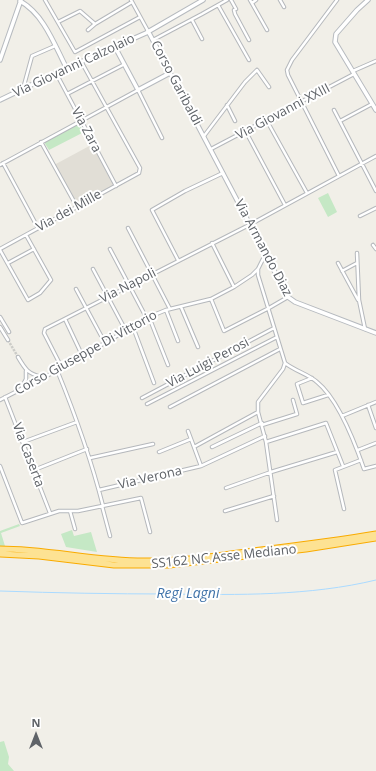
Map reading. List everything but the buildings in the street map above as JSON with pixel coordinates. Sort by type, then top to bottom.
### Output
[{"type":"highway","name":"SS162 NC Asse Mediano","points":[[0,549],[29,550],[120,561],[179,560],[376,534]]},
{"type":"highway","name":"SS162 NC Asse Mediano","points":[[0,554],[39,556],[114,565],[169,565],[306,549],[376,538]]},
{"type":"main road","points":[[0,60],[20,0],[33,10],[47,30],[67,69]]},
{"type":"main road","name":"Via Giovanni Calzolaio","points":[[0,100],[146,33],[203,0]]},
{"type":"main road","points":[[368,0],[336,34],[335,42],[376,110]]},
{"type":"main road","name":"Corso Garibaldi","points":[[148,31],[204,136]]},
{"type":"main road","points":[[115,47],[138,90],[170,73]]},
{"type":"main road","name":"Via Armando Diaz","points":[[204,136],[266,252],[288,297],[295,302],[376,333]]},
{"type":"street","points":[[45,0],[75,52],[140,17]]},
{"type":"street","points":[[153,40],[227,0]]},
{"type":"street","points":[[231,0],[236,9],[234,10],[234,14],[249,40]]},
{"type":"street","points":[[256,0],[251,1],[267,30]]},
{"type":"street","points":[[280,0],[284,7]]},
{"type":"street","points":[[337,0],[292,60],[288,70],[288,75],[339,176]]},
{"type":"street","points":[[88,30],[132,1],[148,31]]},
{"type":"street","points":[[218,5],[249,60]]},
{"type":"street","points":[[58,22],[80,11],[96,24]]},
{"type":"street","points":[[192,20],[202,39]]},
{"type":"street","points":[[23,89],[32,56],[55,46]]},
{"type":"street","name":"Via Giovanni XXIII","points":[[211,149],[301,103],[376,61]]},
{"type":"street","points":[[82,63],[106,107]]},
{"type":"street","points":[[67,94],[124,66]]},
{"type":"street","points":[[204,136],[245,82],[257,70],[269,87]]},
{"type":"street","name":"Via Zara","points":[[56,73],[116,186]]},
{"type":"street","points":[[0,164],[138,90],[162,138]]},
{"type":"street","points":[[340,121],[372,104]]},
{"type":"street","points":[[227,105],[235,121]]},
{"type":"street","name":"Via dei Mille","points":[[0,250],[139,173],[140,168],[106,107]]},
{"type":"street","points":[[334,110],[376,191]]},
{"type":"street","points":[[267,121],[307,193]]},
{"type":"street","points":[[246,132],[286,205]]},
{"type":"street","points":[[41,142],[77,207]]},
{"type":"street","name":"Via Napoli","points":[[62,368],[44,331],[45,329],[250,224],[376,156]]},
{"type":"street","points":[[3,163],[38,228]]},
{"type":"street","points":[[178,260],[152,210],[223,172]]},
{"type":"street","points":[[360,216],[376,208]]},
{"type":"street","points":[[128,228],[170,309]]},
{"type":"street","points":[[0,250],[28,300],[40,293],[51,280],[26,235]]},
{"type":"street","points":[[212,243],[234,287]]},
{"type":"street","points":[[373,245],[376,249]]},
{"type":"street","points":[[8,263],[34,249]]},
{"type":"street","points":[[110,249],[148,318],[168,365]]},
{"type":"street","points":[[266,252],[258,269],[258,275],[285,363],[291,368],[316,381],[328,395],[342,416],[358,450],[364,469],[376,466]]},
{"type":"street","points":[[357,253],[359,300],[365,329]]},
{"type":"street","points":[[338,262],[359,300]]},
{"type":"street","points":[[342,271],[357,263]]},
{"type":"street","points":[[93,269],[126,331]]},
{"type":"street","name":"Corso Giuseppe Di Vittorio","points":[[0,400],[62,368],[148,318],[166,310],[211,299],[234,287],[258,269]]},
{"type":"street","points":[[76,289],[105,343]]},
{"type":"street","points":[[211,299],[224,331],[288,297]]},
{"type":"street","points":[[181,307],[198,347]]},
{"type":"street","points":[[166,310],[178,341]]},
{"type":"street","points":[[0,317],[9,332]]},
{"type":"street","points":[[65,319],[82,355]]},
{"type":"street","points":[[0,327],[8,340]]},
{"type":"street","points":[[133,327],[154,383]]},
{"type":"street","name":"Via Luigi Perosi","points":[[142,398],[274,328]]},
{"type":"street","points":[[148,404],[277,337]]},
{"type":"street","points":[[170,407],[280,349]]},
{"type":"street","points":[[18,357],[26,370],[31,374],[43,377]]},
{"type":"street","points":[[277,520],[271,472],[265,436],[258,412],[258,402],[283,369],[285,363]]},
{"type":"street","points":[[22,388],[26,379],[26,370]]},
{"type":"street","points":[[57,370],[90,458],[110,536]]},
{"type":"street","points":[[312,378],[297,384],[303,403],[328,395]]},
{"type":"street","name":"Via Caserta","points":[[5,397],[50,513]]},
{"type":"street","points":[[212,447],[262,424],[297,414],[293,400]]},
{"type":"street","points":[[342,416],[376,402]]},
{"type":"street","points":[[368,405],[376,428]]},
{"type":"street","points":[[194,447],[258,412]]},
{"type":"street","points":[[23,442],[77,422]]},
{"type":"street","points":[[266,442],[326,423],[343,466]]},
{"type":"street","name":"Via Verona","points":[[188,431],[201,466]]},
{"type":"street","name":"Via Verona","points":[[99,490],[201,466],[265,436]]},
{"type":"street","name":"Via Verona","points":[[159,452],[191,439]]},
{"type":"street","points":[[358,450],[376,443]]},
{"type":"street","points":[[90,458],[153,444]]},
{"type":"street","points":[[34,470],[87,449]]},
{"type":"street","points":[[226,488],[271,472],[337,452]]},
{"type":"street","points":[[344,509],[335,470],[361,460]]},
{"type":"street","points":[[0,466],[22,523],[59,511],[70,511],[103,506],[141,498],[150,532]]},
{"type":"street","points":[[225,511],[274,496]]},
{"type":"street","points":[[70,511],[75,529]]},
{"type":"shaded area","points":[[93,144],[116,186],[77,207],[54,165]]},
{"type":"green space","points":[[79,124],[84,132],[49,150],[44,142]]},
{"type":"green space","points":[[328,193],[337,212],[328,217],[318,198]]},
{"type":"green space","points":[[19,524],[20,526],[1,533],[5,546],[0,546],[0,531]]},
{"type":"green space","points":[[72,530],[74,536],[91,532],[97,552],[66,547],[61,534]]},
{"type":"green space","points":[[4,741],[9,757],[8,764],[14,771],[0,771],[0,742]]},
{"type":"waterway","name":"Regi Lagni","points":[[0,591],[106,594],[248,594],[300,592],[376,580]]},
{"type":"tunnel","points":[[8,340],[18,357]]}]
